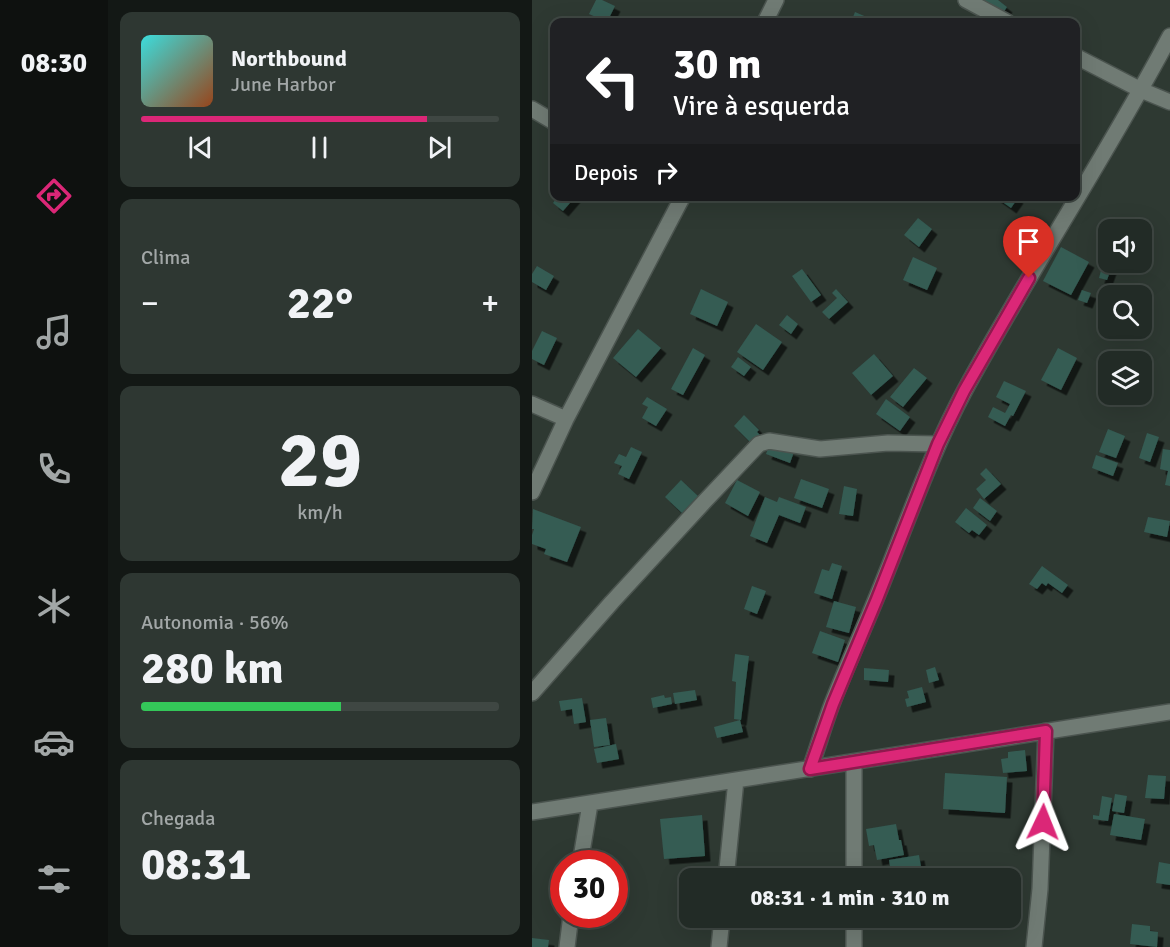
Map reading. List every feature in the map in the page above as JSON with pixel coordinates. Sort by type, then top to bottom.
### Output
[{"type":"street","points":[[767,18],[776,0]]},
{"type":"street","points":[[966,0],[1000,18]]},
{"type":"street","points":[[1080,191],[1141,90],[1170,36]]},
{"type":"street","points":[[1080,59],[1170,102]]},
{"type":"street","points":[[532,109],[550,120]]},
{"type":"street","points":[[532,492],[566,419],[676,201]]},
{"type":"street","points":[[810,769],[833,704],[938,444],[964,391],[1074,201]]},
{"type":"street","points":[[532,404],[566,419]]},
{"type":"street","points":[[532,693],[612,602],[759,444],[769,441],[820,449],[889,443],[938,444]]},
{"type":"street","points":[[532,812],[1170,711]]},
{"type":"street","points":[[1034,947],[1040,890],[1046,731]]},
{"type":"street","points":[[853,868],[854,762]]},
{"type":"street","points":[[727,868],[736,780]]},
{"type":"street","points":[[582,850],[590,804]]},
{"type":"street","points":[[566,947],[569,928]]},
{"type":"street","points":[[719,947],[721,928]]},
{"type":"street","points":[[854,928],[854,947]]},
{"type":"building","points":[[596,0],[602,0],[615,6],[609,18],[598,18],[589,14]]},
{"type":"building","points":[[998,0],[1007,7],[1001,16],[982,2]]},
{"type":"building","points":[[855,12],[869,18],[853,18]]},
{"type":"building","points":[[554,201],[572,201],[563,211],[553,203]]},
{"type":"building","points":[[1001,201],[1016,201],[1011,208]]},
{"type":"building","points":[[918,218],[932,229],[919,247],[904,235]]},
{"type":"building","points":[[1061,247],[1089,262],[1071,295],[1043,281]]},
{"type":"building","points":[[913,257],[937,268],[927,290],[903,280]]},
{"type":"building","points":[[537,266],[554,276],[546,290],[532,282],[532,274]]},
{"type":"building","points":[[802,269],[821,295],[811,302],[792,276]]},
{"type":"building","points":[[1100,273],[1110,273],[1107,280],[1099,278]]},
{"type":"building","points":[[701,289],[728,302],[717,326],[690,314]]},
{"type":"building","points":[[836,289],[848,302],[829,319],[822,312],[837,298],[832,293]]},
{"type":"building","points":[[1082,290],[1091,293],[1087,303],[1078,300]]},
{"type":"building","points":[[787,315],[798,324],[791,334],[779,325]]},
{"type":"building","points":[[756,324],[782,342],[763,370],[737,352]]},
{"type":"building","points":[[638,329],[661,348],[636,377],[613,358]]},
{"type":"building","points":[[542,331],[557,338],[544,365],[532,359],[532,351]]},
{"type":"building","points":[[693,348],[705,355],[683,395],[671,389]]},
{"type":"building","points":[[1058,348],[1077,358],[1061,390],[1041,380]]},
{"type":"building","points":[[874,354],[893,376],[871,395],[852,373]]},
{"type":"building","points":[[738,357],[751,367],[744,376],[731,367]]},
{"type":"building","points":[[914,368],[927,378],[903,407],[890,397]]},
{"type":"building","points":[[1004,381],[1026,391],[1005,426],[988,417],[993,407],[1005,413],[1010,404],[996,397]]},
{"type":"building","points":[[647,397],[667,409],[656,426],[642,418],[648,407],[642,404]]},
{"type":"building","points":[[886,399],[910,417],[900,431],[876,414]]},
{"type":"building","points":[[744,415],[759,430],[757,432],[761,436],[752,444],[734,426]]},
{"type":"building","points":[[1108,429],[1125,436],[1116,458],[1099,452]]},
{"type":"building","points":[[1147,433],[1159,437],[1150,462],[1139,458]]},
{"type":"building","points":[[770,443],[794,452],[790,463],[766,454]]},
{"type":"building","points":[[631,447],[642,452],[629,479],[618,474],[622,466],[614,463],[619,454],[626,457]]},
{"type":"building","points":[[1163,449],[1170,450],[1170,486],[1165,485],[1168,471],[1160,469]]},
{"type":"building","points":[[1096,455],[1118,463],[1113,476],[1092,468]]},
{"type":"building","points":[[986,468],[1001,484],[984,499],[976,489],[986,480],[980,474]]},
{"type":"building","points":[[801,479],[829,489],[822,508],[794,498]]},
{"type":"building","points":[[681,480],[698,496],[682,513],[665,497]]},
{"type":"building","points":[[737,480],[760,492],[748,516],[725,503]]},
{"type":"building","points":[[844,486],[857,489],[853,516],[839,514]]},
{"type":"building","points":[[765,497],[777,502],[779,497],[806,507],[800,523],[779,515],[767,543],[750,536]]},
{"type":"building","points":[[980,498],[997,511],[990,521],[973,508]]},
{"type":"building","points":[[966,508],[987,525],[979,535],[972,530],[969,533],[955,522]]},
{"type":"building","points":[[533,509],[581,527],[567,562],[544,554],[546,549],[532,544]]},
{"type":"building","points":[[1148,517],[1170,521],[1167,537],[1144,532]]},
{"type":"building","points":[[832,563],[842,566],[832,599],[814,593],[822,569],[829,571]]},
{"type":"building","points":[[1042,566],[1068,585],[1062,593],[1048,583],[1046,586],[1042,583],[1037,589],[1029,584]]},
{"type":"building","points":[[752,586],[766,591],[757,614],[744,609]]},
{"type":"building","points":[[834,601],[856,607],[849,633],[826,627]]},
{"type":"building","points":[[820,631],[845,640],[838,662],[812,653]]},
{"type":"building","points":[[735,654],[749,656],[741,720],[734,719],[736,682],[732,681]]},
{"type":"building","points":[[935,667],[939,680],[929,683],[926,670]]},
{"type":"building","points":[[864,668],[889,670],[888,682],[864,680]]},
{"type":"building","points":[[922,687],[926,702],[907,707],[905,699],[909,698],[907,691]]},
{"type":"building","points":[[695,690],[697,700],[675,704],[673,693]]},
{"type":"building","points":[[664,695],[665,698],[671,697],[672,704],[653,708],[651,698]]},
{"type":"building","points":[[582,698],[586,722],[574,724],[572,709],[561,711],[559,701]]},
{"type":"building","points":[[606,718],[610,745],[594,747],[590,720]]},
{"type":"building","points":[[740,720],[743,732],[717,738],[714,727]]},
{"type":"building","points":[[616,744],[619,759],[597,763],[594,749]]},
{"type":"building","points":[[1025,750],[1027,771],[1003,773],[1001,759],[1008,758],[1008,752]]},
{"type":"building","points":[[945,773],[1007,777],[1005,813],[943,809]]},
{"type":"building","points":[[1148,775],[1166,776],[1164,799],[1145,798]]},
{"type":"building","points":[[1115,794],[1127,796],[1124,813],[1112,811]]},
{"type":"building","points":[[1102,796],[1112,798],[1108,821],[1093,819],[1093,815],[1099,816]]},
{"type":"building","points":[[1114,814],[1145,819],[1141,840],[1110,835]]},
{"type":"building","points":[[702,815],[705,856],[664,859],[660,819]]},
{"type":"building","points":[[896,824],[904,855],[877,860],[874,845],[869,846],[866,829]]},
{"type":"building","points":[[919,855],[921,868],[890,868],[889,860]]},
{"type":"building","points":[[1159,862],[1170,864],[1170,885],[1156,883]]},
{"type":"building","points":[[1132,924],[1150,926],[1150,931],[1158,932],[1157,947],[1130,944]]},
{"type":"building","points":[[532,938],[549,940],[548,947],[532,947]]},
{"type":"route","points":[[1029,278],[964,391],[938,444],[833,704],[810,769],[1046,731],[1043,822]]}]
